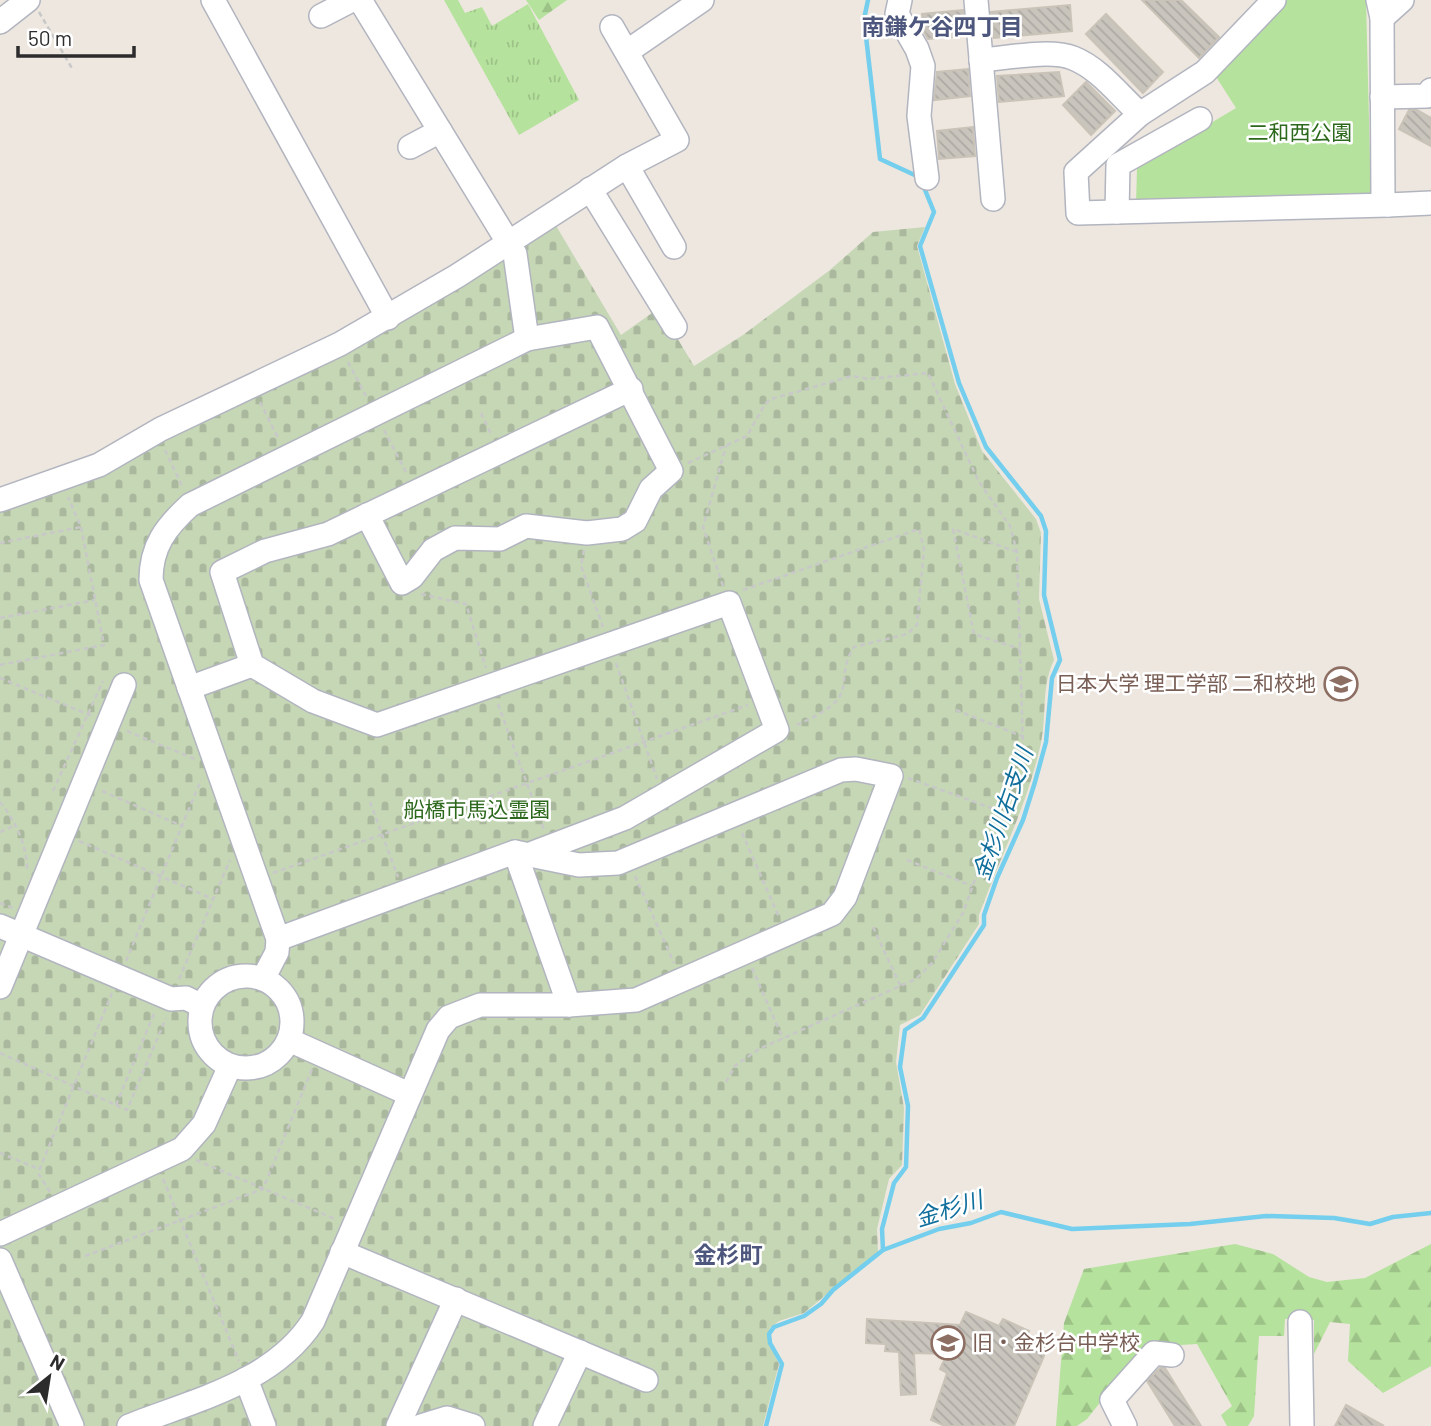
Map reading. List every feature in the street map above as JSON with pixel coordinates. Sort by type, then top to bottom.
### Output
[{"type":"street","points":[[213,0],[388,318]]},
{"type":"street","points":[[321,16],[352,0]]},
{"type":"street","points":[[360,0],[511,248],[527,339]]},
{"type":"street","points":[[628,51],[702,0]]},
{"type":"street","points":[[900,0],[897,15],[917,49],[923,66],[919,116],[927,178]]},
{"type":"street","points":[[976,0],[993,199]]},
{"type":"street","points":[[1274,0],[1205,72],[1140,114],[1076,172],[1078,213],[1431,203]]},
{"type":"street","points":[[1388,205],[1382,195],[1380,9],[1402,0]]},
{"type":"street","points":[[0,22],[34,6]]},
{"type":"street","points":[[0,500],[99,465],[161,429],[388,318],[511,248],[590,188],[677,140],[612,27]]},
{"type":"street","points":[[981,60],[1057,55],[1072,57],[1098,75],[1140,114]]},
{"type":"street","points":[[1382,97],[1430,95]]},
{"type":"street","points":[[1117,212],[1118,165],[1200,119]]},
{"type":"street","points":[[411,147],[440,131]]},
{"type":"street","points":[[627,166],[674,247]]},
{"type":"street","points":[[590,188],[675,327]]},
{"type":"street","points":[[263,979],[277,952],[278,939],[151,580],[151,559],[167,526],[190,505],[527,339],[597,327],[671,471],[651,489],[635,521],[628,527],[587,533],[538,525],[526,526],[500,539],[455,538],[433,550],[412,577],[402,583],[367,515]]},
{"type":"street","points":[[278,939],[625,818],[777,730],[729,603],[377,725],[313,701],[252,665],[222,572],[265,551],[328,534],[631,389]]},
{"type":"street","points":[[189,688],[252,665]]},
{"type":"street","points":[[0,987],[11,931],[63,834],[84,783],[113,683]]},
{"type":"street","points":[[129,1426],[246,1379],[273,1365],[303,1335],[438,1030],[449,1017],[480,1005],[569,1005],[636,1000],[682,982],[838,908],[891,776],[856,769],[841,771],[618,863],[579,865],[533,851]]},
{"type":"street","points":[[533,851],[569,1005]]},
{"type":"street","points":[[11,931],[169,998],[186,998],[202,1006]]},
{"type":"street","points":[[245,975],[263,979],[278,989],[289,1004],[292,1022],[289,1040],[271,1061],[258,1067],[230,1066],[207,1048],[201,1034],[202,1006],[212,990],[227,979],[245,975]]},
{"type":"street","points":[[289,1040],[409,1094]]},
{"type":"street","points":[[0,1234],[156,1164],[191,1143],[204,1124],[230,1066]]},
{"type":"street","points":[[342,1252],[646,1380]]},
{"type":"street","points":[[0,1260],[72,1426]]},
{"type":"street","points":[[398,1426],[456,1299]]},
{"type":"street","points":[[1300,1322],[1302,1426]]},
{"type":"street","points":[[545,1426],[580,1352]]},
{"type":"street","points":[[1125,1426],[1112,1400],[1117,1391],[1154,1353],[1172,1355]]},
{"type":"street","points":[[246,1379],[264,1426]]},
{"type":"street","points":[[421,1426],[447,1418],[473,1426]]},
{"type":"path","points":[[34,6],[74,70]]},
{"type":"path","points":[[345,356],[398,453],[415,493]]},
{"type":"path","points":[[671,471],[726,446],[753,430],[765,404],[771,399],[852,376],[869,379],[928,373],[979,482],[1010,526],[1017,552],[1024,737],[963,913],[932,963],[916,979],[747,1056],[736,1065],[726,1082]]},
{"type":"path","points":[[259,399],[288,457]]},
{"type":"path","points":[[481,413],[499,452]]},
{"type":"path","points":[[726,446],[703,527],[729,603],[741,591],[919,529],[924,549],[917,625],[907,634],[854,647],[845,663],[843,694],[837,704],[802,724],[777,730]]},
{"type":"path","points":[[164,450],[190,505]]},
{"type":"path","points":[[0,665],[104,645],[81,527],[66,494]]},
{"type":"path","points":[[0,543],[81,527]]},
{"type":"path","points":[[1017,552],[953,529],[974,634],[1020,649]]},
{"type":"path","points":[[587,533],[581,566],[663,795]]},
{"type":"path","points":[[418,593],[466,604],[527,783],[533,851]]},
{"type":"path","points":[[0,618],[95,600]]},
{"type":"path","points":[[53,791],[113,683]]},
{"type":"path","points":[[256,878],[765,699]]},
{"type":"path","points":[[956,710],[1024,737]]},
{"type":"path","points":[[891,776],[911,778],[1000,811]]},
{"type":"path","points":[[84,783],[182,825]]},
{"type":"path","points":[[0,802],[16,825],[23,845],[27,873]]},
{"type":"path","points":[[370,802],[404,893]]},
{"type":"path","points":[[738,824],[787,934]]},
{"type":"path","points":[[0,832],[16,825]]},
{"type":"path","points":[[63,834],[213,899]]},
{"type":"path","points":[[116,1105],[169,998],[241,834]]},
{"type":"path","points":[[907,860],[972,886]]},
{"type":"path","points":[[633,870],[682,982]]},
{"type":"path","points":[[0,903],[18,910],[11,931]]},
{"type":"path","points":[[873,927],[901,987]]},
{"type":"path","points":[[745,953],[783,1039]]},
{"type":"path","points":[[0,1053],[127,1110],[169,998]]},
{"type":"path","points":[[85,1256],[263,1189],[318,1053]]},
{"type":"path","points":[[178,1152],[338,1220]]},
{"type":"path","points":[[0,1153],[39,1169]]},
{"type":"path","points":[[156,1164],[246,1379]]},
{"type":"green space","points":[[444,0],[458,0],[465,13],[482,7],[492,26],[528,4],[579,100],[519,135]]},
{"type":"green space","points":[[526,0],[567,0],[539,20]]},
{"type":"green space","name":"二和西公園","points":[[1282,0],[1366,0],[1371,202],[1136,206],[1137,167],[1236,108],[1213,72]]},
{"type":"green space","name":"船橋市馬込霊園","points":[[552,219],[621,335],[659,308],[694,366],[743,335],[830,270],[873,232],[925,227],[917,246],[955,384],[982,451],[1036,519],[1041,533],[1039,599],[1054,660],[1047,680],[1041,743],[1021,809],[979,915],[979,924],[920,1015],[900,1025],[896,1062],[904,1108],[902,1165],[889,1179],[877,1229],[878,1252],[804,1313],[779,1321],[770,1328],[769,1344],[779,1364],[763,1426],[0,1426],[0,505],[47,489]]},
{"type":"green space","points":[[1235,1244],[1273,1254],[1309,1277],[1327,1282],[1365,1278],[1431,1244],[1431,1366],[1383,1393],[1348,1361],[1350,1324],[1330,1322],[1314,1354],[1314,1320],[1285,1319],[1284,1336],[1259,1336],[1254,1416],[1248,1426],[1227,1426],[1221,1415],[1232,1406],[1197,1344],[1164,1346],[1110,1390],[1087,1419],[1077,1426],[1056,1426],[1064,1323],[1084,1269]]},
{"type":"building","points":[[1142,0],[1181,0],[1219,37],[1199,58]]},
{"type":"building","points":[[1070,5],[1072,31],[994,38],[991,12]]},
{"type":"building","points":[[963,10],[965,36],[928,39],[924,32],[922,14]]},
{"type":"building","points":[[1106,14],[1163,72],[1143,93],[1086,34]]},
{"type":"building","points":[[968,69],[970,96],[934,100],[937,72]]},
{"type":"building","points":[[1059,72],[1064,96],[999,102],[997,76]]},
{"type":"building","points":[[1086,82],[1115,111],[1091,135],[1063,105]]},
{"type":"building","points":[[1409,110],[1417,110],[1431,118],[1431,146],[1399,129]]},
{"type":"building","points":[[973,127],[975,156],[939,159],[937,131]]},
{"type":"building","points":[[966,1312],[999,1326],[1003,1319],[1029,1331],[1025,1339],[1047,1349],[1014,1426],[945,1426],[931,1420],[947,1373],[940,1369],[947,1354],[914,1353],[916,1394],[901,1395],[899,1352],[885,1351],[886,1344],[866,1343],[867,1319],[960,1325]]},
{"type":"building","points":[[1160,1368],[1165,1368],[1201,1426],[1175,1426],[1147,1381]]},
{"type":"building","points":[[1346,1405],[1384,1426],[1335,1426]]},
{"type":"waterway","name":"金杉川右支川","points":[[868,0],[864,19],[880,159],[919,177]]},
{"type":"waterway","name":"金杉川右支川","points":[[883,1250],[882,1229],[894,1183],[906,1167],[908,1106],[900,1067],[905,1030],[923,1018],[984,925],[984,915],[997,878],[1023,820],[1035,782],[1046,742],[1052,678],[1060,660],[1044,595],[1046,531],[1041,516],[986,447],[959,383],[920,246],[934,212],[923,185]]},
{"type":"waterway","name":"金杉川","points":[[766,1426],[782,1364],[770,1343],[769,1334],[774,1327],[804,1316],[821,1304],[833,1290],[883,1250],[939,1229],[971,1223],[1001,1212],[1072,1229],[1190,1224],[1266,1216],[1334,1218],[1370,1224],[1393,1217],[1431,1213]]},
{"type":"place","name":"日本大学 理工学部 二和校地","points":[[1341,684]]},
{"type":"place","name":"旧・金杉台中学校","points":[[948,1343]]},
{"type":"district","name":"南鎌ケ谷四丁目","points":[[942,27]]},
{"type":"district","name":"金杉町","points":[[728,1255]]}]
